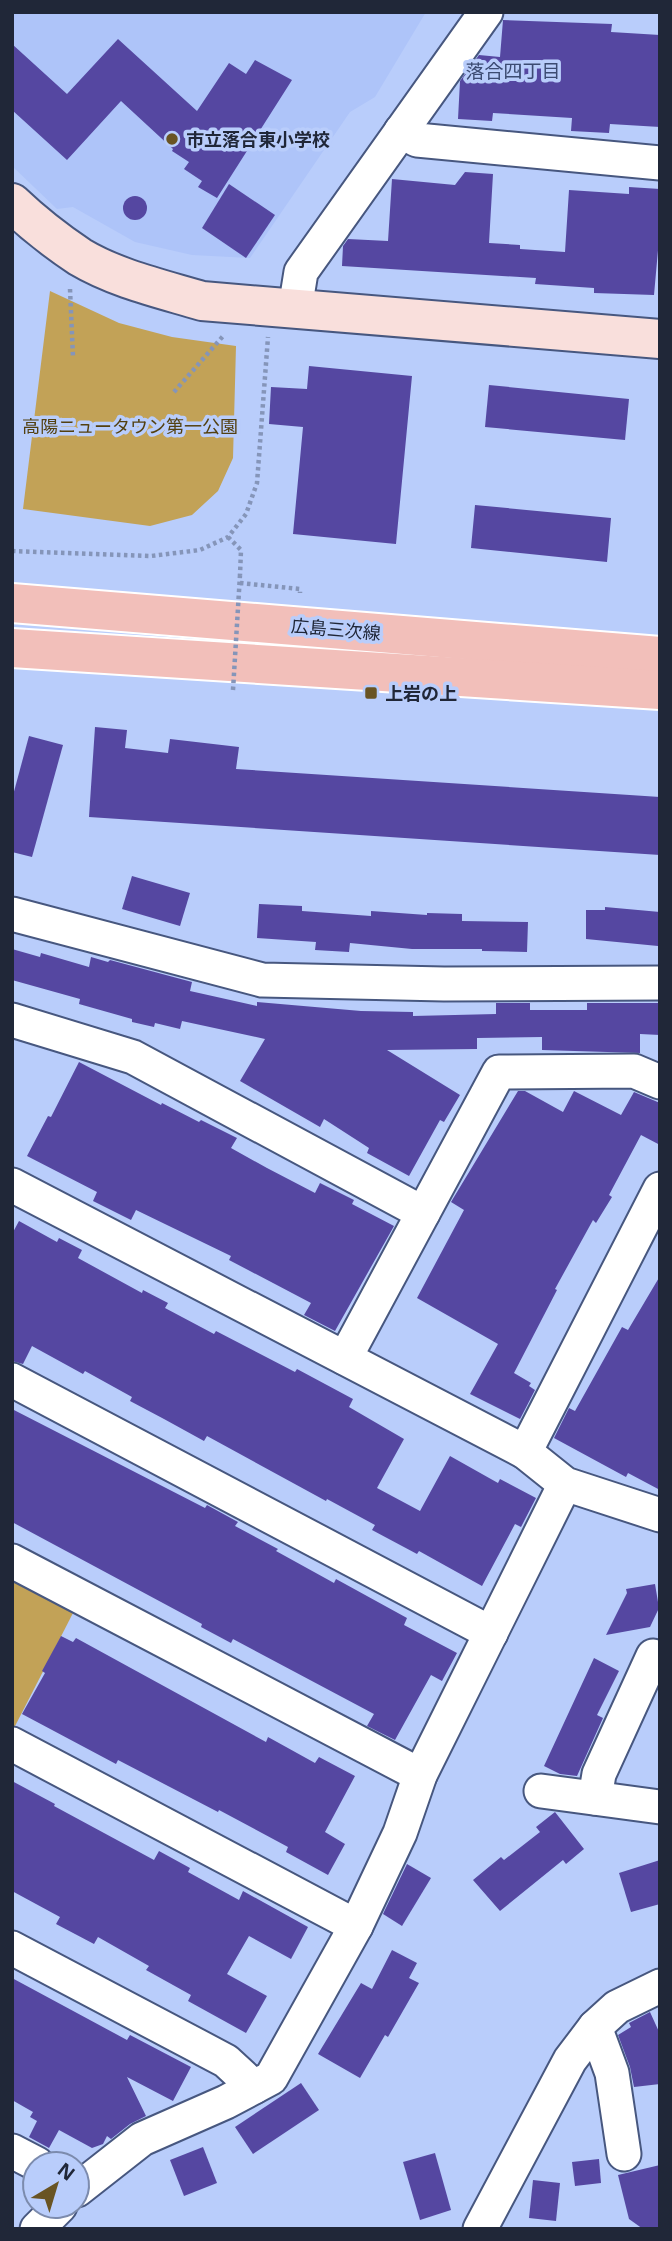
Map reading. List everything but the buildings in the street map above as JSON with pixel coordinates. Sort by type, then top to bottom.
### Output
[{"type":"main road","name":"広島三次線","points":[[15,603],[660,656]]},
{"type":"main road","points":[[13,649],[660,690]]},
{"type":"street","points":[[282,319],[301,272],[486,12]]},
{"type":"street","points":[[401,131],[417,140],[660,163]]},
{"type":"street","points":[[12,203],[31,221],[82,258],[137,282],[202,301],[282,319],[660,339]]},
{"type":"street","points":[[13,649],[15,603]]},
{"type":"street","points":[[12,914],[262,981],[660,984]]},
{"type":"street","points":[[12,1020],[132,1057],[423,1213]]},
{"type":"street","points":[[345,1358],[499,1072],[634,1071],[660,1082]]},
{"type":"street","points":[[12,1185],[525,1452],[565,1484],[660,1515]]},
{"type":"street","points":[[525,1452],[660,1189]]},
{"type":"street","points":[[12,1380],[491,1633]]},
{"type":"street","points":[[91,2179],[142,2139],[226,2102],[271,2078],[356,1926],[400,1833],[420,1775],[565,1484]]},
{"type":"street","points":[[12,1562],[420,1775]]},
{"type":"street","points":[[595,1798],[599,1773],[653,1656]]},
{"type":"street","points":[[12,1744],[356,1926]]},
{"type":"street","points":[[541,1791],[660,1807]]},
{"type":"street","points":[[12,1948],[226,2061],[254,2087]]},
{"type":"street","points":[[480,2229],[570,2060],[595,2027],[617,2007],[660,1986]]},
{"type":"street","points":[[595,2027],[612,2073],[624,2154]]},
{"type":"path","points":[[70,281],[73,357]]},
{"type":"path","points":[[12,551],[150,556],[200,550],[228,537],[246,514],[257,484],[282,319]]},
{"type":"path","points":[[174,392],[232,326]]},
{"type":"path","points":[[228,537],[241,550],[233,690]]},
{"type":"path","points":[[240,583],[300,589]]},
{"type":"shaded area","name":"市立落合東小学校","points":[[12,12],[426,12],[375,97],[350,112],[250,258],[192,255],[135,242],[73,207],[57,209],[12,166]]},
{"type":"green space","name":"高陽ニュータウン第一公園","points":[[50,291],[119,323],[172,337],[236,346],[233,458],[218,491],[192,515],[150,526],[23,509]]},
{"type":"green space","points":[[12,1581],[73,1613],[13,1730],[12,1729]]},
{"type":"place","name":"市立落合東小学校","points":[[172,139]]},
{"type":"place","name":"上岩の上","points":[[371,693]]},
{"type":"district","name":"落合四丁目","points":[[513,71]]}]
